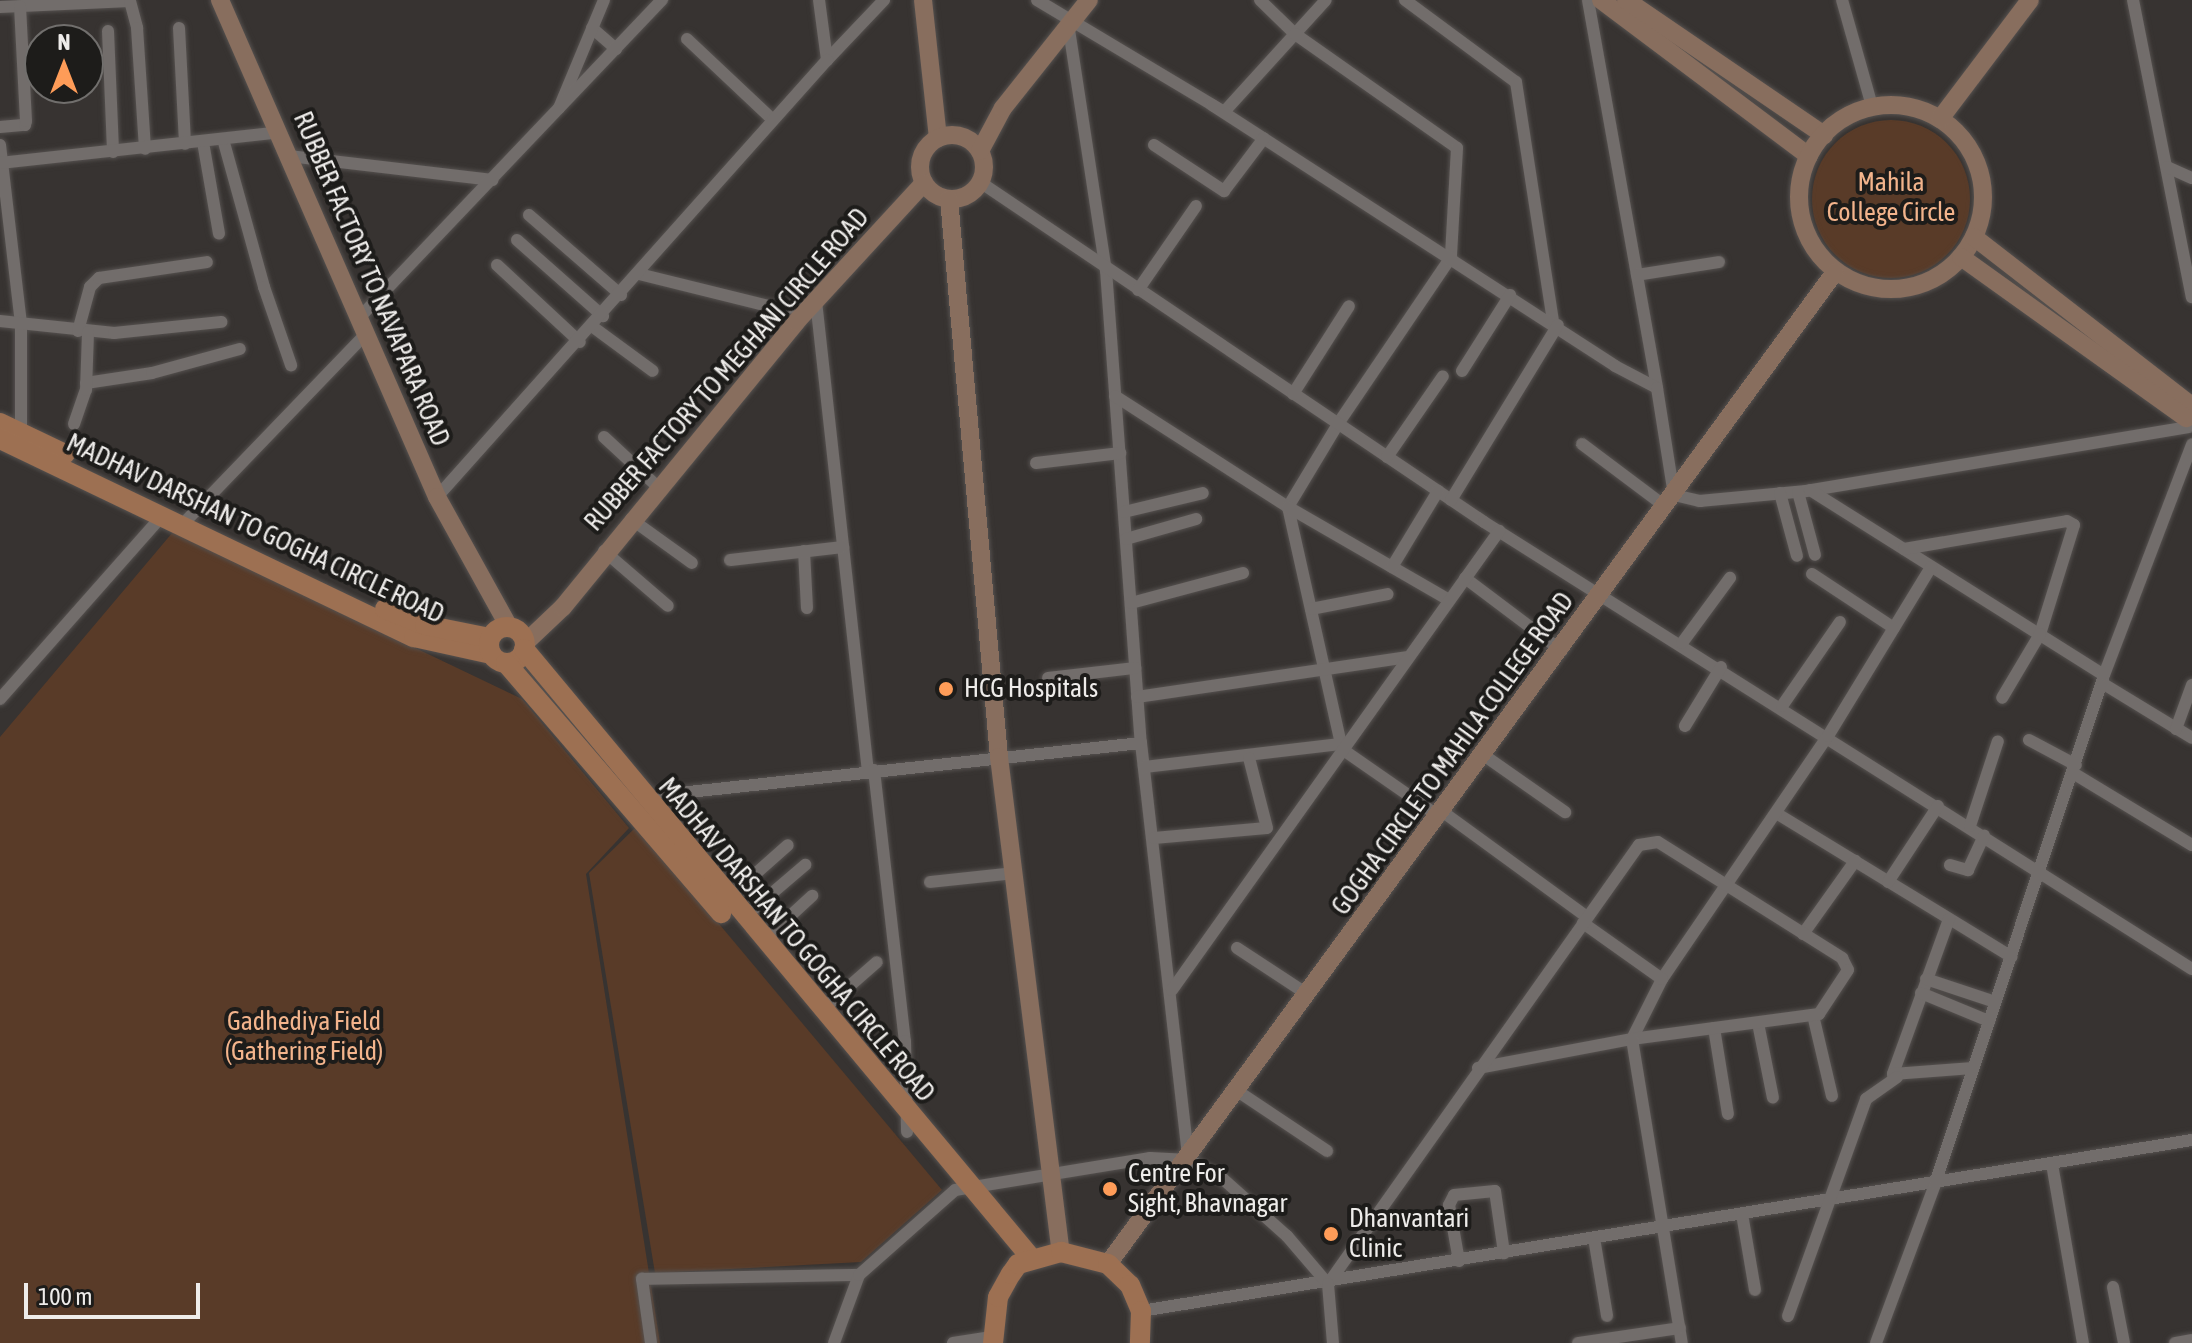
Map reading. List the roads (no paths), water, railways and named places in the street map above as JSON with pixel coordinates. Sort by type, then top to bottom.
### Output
[{"type":"main road","name":"RUBBER FACTORY TO NAVAPARA ROAD","points":[[220,0],[437,497],[478,575],[480,595],[508,642]]},
{"type":"main road","points":[[923,0],[932,77],[952,137],[980,151]]},
{"type":"main road","points":[[944,194],[980,182],[980,151],[1003,108],[1089,0]]},
{"type":"main road","points":[[1601,0],[1809,156]]},
{"type":"main road","points":[[1626,0],[1824,135]]},
{"type":"main road","points":[[1940,119],[2030,0]]},
{"type":"main road","points":[[1872,106],[1907,107],[1940,119],[1963,138],[1978,164],[1984,193],[1974,237],[1961,257],[1920,286],[1891,290],[1861,286],[1835,272],[1814,250],[1801,223],[1798,193],[1809,156],[1824,135],[1843,118],[1872,106]]},
{"type":"main road","points":[[1003,108],[923,153],[944,194],[955,267],[999,757],[1061,1252]]},
{"type":"main road","name":"RUBBER FACTORY TO MEGHANI CIRCLE ROAD","points":[[508,642],[570,592],[813,304],[891,220],[944,194]]},
{"type":"main road","points":[[1974,237],[2191,422]]},
{"type":"main road","points":[[1961,257],[2191,422]]},
{"type":"main road","name":"GOGHA CIRCLE TO MAHILA COLLEGE ROAD","points":[[1108,1264],[1239,1092],[1307,994],[1562,651],[1835,272]]},
{"type":"main road","points":[[0,423],[21,440],[178,519],[410,620],[508,642]]},
{"type":"main road","points":[[0,439],[21,440]]},
{"type":"main road","name":"MADHAV DARSHAN TO GOGHA CIRCLE ROAD","points":[[508,642],[633,798],[1025,1262]]},
{"type":"main road","name":"MADHAV DARSHAN TO GOGHA CIRCLE ROAD","points":[[633,798],[763,941],[907,1123]]},
{"type":"main road","points":[[992,1340],[998,1297],[1025,1262],[1061,1252],[1108,1264],[1130,1285],[1141,1311],[1140,1343]]},
{"type":"street","points":[[0,7],[131,0],[137,28],[145,149]]},
{"type":"street","points":[[556,116],[604,0]]},
{"type":"street","points":[[0,699],[363,325],[493,180],[662,0]]},
{"type":"street","points":[[819,0],[827,60]]},
{"type":"street","points":[[437,497],[580,342],[773,120],[884,0]]},
{"type":"street","points":[[1037,0],[1068,23],[1224,112],[1326,0]]},
{"type":"street","points":[[1260,0],[1295,34],[1457,148],[1451,257],[1338,424],[1288,507],[1341,746]]},
{"type":"street","points":[[1405,0],[1516,82],[1556,324],[1451,500]]},
{"type":"street","points":[[1588,0],[1657,388],[1670,501]]},
{"type":"street","points":[[1842,0],[1872,106]]},
{"type":"street","points":[[2133,0],[2192,297]]},
{"type":"street","points":[[0,127],[26,121],[20,6]]},
{"type":"street","points":[[1068,23],[1106,270],[1141,743],[1172,990],[1189,1160]]},
{"type":"street","points":[[179,28],[185,144]]},
{"type":"street","points":[[592,28],[616,49]]},
{"type":"street","points":[[108,31],[113,152]]},
{"type":"street","points":[[687,39],[773,120]]},
{"type":"street","points":[[1212,105],[1556,324],[1615,366],[1657,388]]},
{"type":"street","points":[[1,163],[279,132]]},
{"type":"street","points":[[1154,145],[1224,191],[1264,138]]},
{"type":"street","points":[[223,139],[264,287],[291,365]]},
{"type":"street","points":[[203,142],[219,234]]},
{"type":"street","points":[[0,145],[6,252],[21,324],[21,440]]},
{"type":"street","points":[[289,156],[493,180]]},
{"type":"street","points":[[2167,167],[2192,178]]},
{"type":"street","points":[[980,182],[1106,270],[1451,500],[1721,667],[2192,969]]},
{"type":"street","points":[[1138,290],[1196,206]]},
{"type":"street","points":[[529,215],[621,295]]},
{"type":"street","points":[[517,240],[603,316]]},
{"type":"street","points":[[74,424],[86,383],[83,331],[90,287],[99,278],[207,262]]},
{"type":"street","points":[[1637,275],[1719,262]]},
{"type":"street","points":[[497,265],[580,342]]},
{"type":"street","points":[[639,274],[759,304],[813,304],[905,1041],[907,1123]]},
{"type":"street","points":[[1462,371],[1510,295]]},
{"type":"street","points":[[1293,394],[1349,306]]},
{"type":"street","points":[[0,321],[83,331],[134,333],[221,322]]},
{"type":"street","points":[[593,327],[653,371]]},
{"type":"street","points":[[86,383],[152,373],[240,349]]},
{"type":"street","points":[[1387,457],[1443,376]]},
{"type":"street","points":[[1115,396],[1288,507],[1449,600]]},
{"type":"street","points":[[1582,444],[1670,501],[1700,501],[1804,491],[2191,422],[1935,1184],[1876,1343]]},
{"type":"street","points":[[604,437],[658,487]]},
{"type":"street","points":[[1036,463],[1120,453]]},
{"type":"street","points":[[1392,567],[1438,491]]},
{"type":"street","points":[[1804,491],[2040,634],[2192,738]]},
{"type":"street","points":[[1804,491],[1815,555]]},
{"type":"street","points":[[1124,512],[1203,493]]},
{"type":"street","points":[[1780,493],[1797,556]]},
{"type":"street","points":[[631,519],[692,563]]},
{"type":"street","points":[[1126,539],[1196,519]]},
{"type":"street","points":[[1904,549],[2071,523],[2075,529],[2040,634],[2002,698]]},
{"type":"street","points":[[1172,990],[1341,746],[1499,531]]},
{"type":"street","points":[[730,560],[843,547]]},
{"type":"street","points":[[604,551],[668,606]]},
{"type":"street","points":[[804,551],[807,608]]},
{"type":"street","points":[[1682,1343],[1632,1039],[1662,979],[1828,736],[1931,567]]},
{"type":"street","points":[[1131,603],[1243,573]]},
{"type":"street","points":[[1812,574],[1894,628]]},
{"type":"street","points":[[1465,578],[1562,651]]},
{"type":"street","points":[[1682,643],[1730,578]]},
{"type":"street","points":[[1311,609],[1388,594]]},
{"type":"street","points":[[1782,706],[1840,622]]},
{"type":"street","points":[[1137,697],[1408,657]]},
{"type":"street","points":[[1685,726],[1721,667]]},
{"type":"street","points":[[1048,678],[1135,668]]},
{"type":"street","points":[[2176,729],[2192,685]]},
{"type":"street","points":[[2029,740],[2192,845]]},
{"type":"street","points":[[1970,826],[1998,741]]},
{"type":"street","points":[[633,798],[1141,743]]},
{"type":"street","points":[[1144,767],[1341,746],[1442,814],[1662,979]]},
{"type":"street","points":[[1485,756],[1565,812]]},
{"type":"street","points":[[1154,838],[1267,828],[1249,758]]},
{"type":"street","points":[[1888,882],[1938,806]]},
{"type":"street","points":[[1776,813],[2012,957]]},
{"type":"street","points":[[1950,865],[1968,870],[1984,835]]},
{"type":"street","points":[[1328,1284],[1478,1068],[1646,841],[1658,842],[1842,958],[1848,970],[1823,1011],[1813,1015],[1632,1039],[1478,1068]]},
{"type":"street","points":[[727,899],[788,845]]},
{"type":"street","points":[[1803,934],[1855,861]]},
{"type":"street","points":[[743,918],[805,865]]},
{"type":"street","points":[[930,882],[1014,873]]},
{"type":"street","points":[[763,941],[812,896]]},
{"type":"street","points":[[1897,1077],[1893,1069],[1949,919]]},
{"type":"street","points":[[1237,948],[1307,994]]},
{"type":"street","points":[[821,1011],[877,962]]},
{"type":"street","points":[[1926,979],[1995,1002]]},
{"type":"street","points":[[1921,993],[1989,1021]]},
{"type":"street","points":[[1813,1015],[1832,1096]]},
{"type":"street","points":[[1758,1023],[1773,1098]]},
{"type":"street","points":[[1714,1028],[1728,1114]]},
{"type":"street","points":[[1788,1316],[1866,1099],[1897,1077],[1973,1068]]},
{"type":"street","points":[[1239,1092],[1327,1151]]},
{"type":"street","points":[[1141,1311],[1328,1284],[2192,1140]]},
{"type":"street","points":[[834,1343],[859,1275],[963,1188],[1053,1170],[1150,1158],[1189,1160],[1223,1179],[1287,1236],[1328,1284],[1333,1343]]},
{"type":"street","points":[[2052,1164],[2083,1343]]},
{"type":"street","points":[[1459,1261],[1449,1205],[1454,1195],[1495,1191],[1504,1253]]},
{"type":"street","points":[[1742,1214],[1755,1290]]},
{"type":"street","points":[[1594,1238],[1607,1316]]},
{"type":"street","points":[[651,1343],[642,1279],[859,1275]]},
{"type":"street","points":[[2113,1287],[2124,1343]]},
{"type":"street","points":[[1578,1343],[1680,1328]]},
{"type":"street","points":[[953,1343],[992,1340]]},
{"type":"street","points":[[2175,1343],[2192,1340]]},
{"type":"place","name":"HCG Hospitals","points":[[946,689]]},
{"type":"place","name":"Centre For Sight, Bhavnagar","points":[[1110,1189]]},
{"type":"place","name":"Dhanvantari Clinic","points":[[1331,1234]]},
{"type":"park label","name":"Mahila College Circle","points":[[1891,198]]},
{"type":"park label","name":"Gadhediya Field (Gathering Field)","points":[[304,1037]]}]
